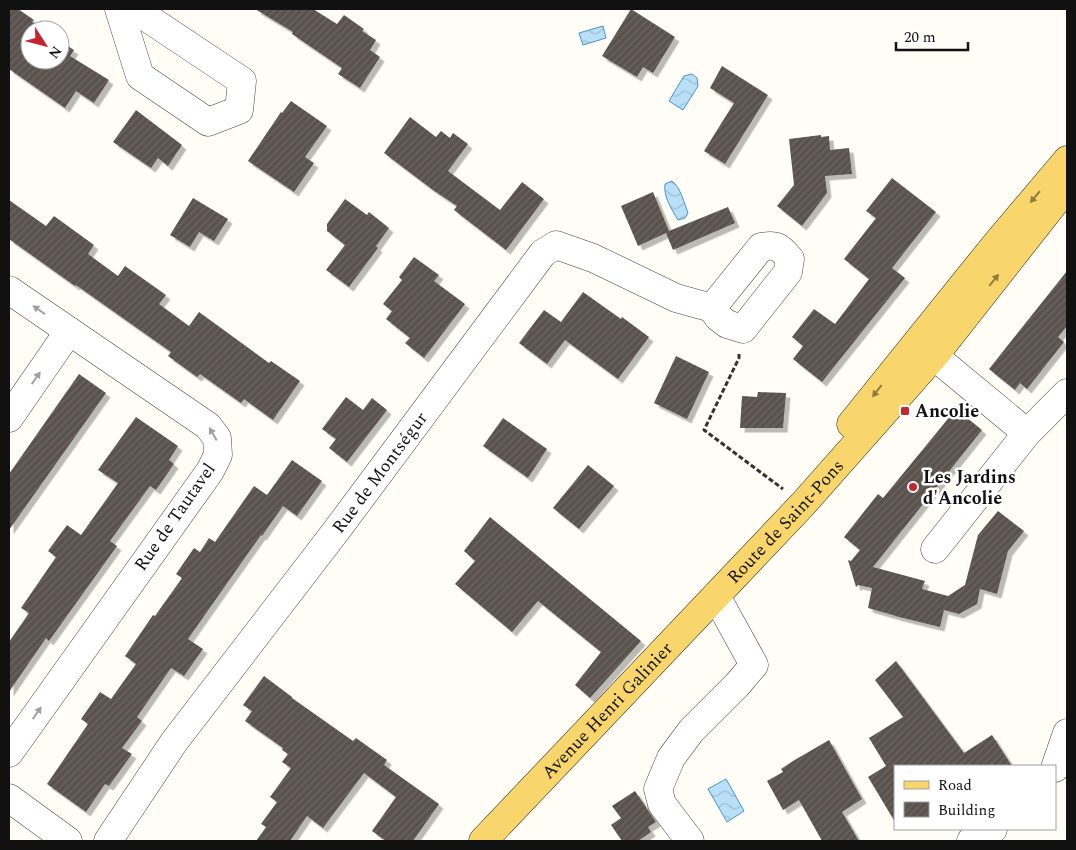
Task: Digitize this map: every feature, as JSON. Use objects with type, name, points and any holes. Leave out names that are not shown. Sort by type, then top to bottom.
[{"type":"main road","name":"Route de Saint-Pons","points":[[724,588],[803,504],[919,356],[996,244],[1067,160]]},
{"type":"main road","name":"Route de Saint-Pons","points":[[724,588],[794,497],[1067,187]]},
{"type":"main road","name":"Avenue Henri Galinier","points":[[483,841],[724,588]]},
{"type":"street","points":[[119,9],[140,76],[208,122],[239,110],[242,81],[134,9]]},
{"type":"street","name":"Rue de Montségur","points":[[108,841],[174,742],[336,531],[543,254],[556,245],[593,258],[676,298],[712,308],[718,317],[727,324],[743,329]]},
{"type":"street","points":[[712,308],[761,247],[772,245],[782,249],[790,259],[788,272],[743,329]]},
{"type":"street","name":"Rue de Tautavel","points":[[9,290],[208,426],[217,438],[218,455],[210,470],[9,753]]},
{"type":"street","points":[[9,418],[68,331]]},
{"type":"street","points":[[919,356],[1027,432]]},
{"type":"street","points":[[935,549],[1027,432],[1067,394]]},
{"type":"street","points":[[690,841],[662,804],[658,789],[671,758],[691,730],[737,685],[754,665],[724,588]]},
{"type":"street","points":[[1056,765],[1067,733]]},
{"type":"street","points":[[9,798],[68,841]]},
{"type":"street","points":[[970,841],[991,830]]},
{"type":"path","points":[[743,329],[739,358],[704,430],[794,497]]},
{"type":"water","points":[[603,26],[606,38],[583,45],[579,33]]},
{"type":"water","points":[[692,74],[697,78],[698,86],[683,110],[669,101],[684,76]]},
{"type":"water","points":[[672,181],[680,192],[688,213],[685,218],[678,220],[668,203],[665,193],[665,184]]},
{"type":"water","points":[[726,779],[744,811],[727,822],[708,789]]},
{"type":"building","points":[[9,9],[18,9],[34,20],[20,20],[20,70],[70,70],[70,56],[109,80],[94,103],[76,91],[65,108],[9,69]]},
{"type":"building","points":[[255,9],[313,9],[337,24],[344,15],[364,29],[362,31],[376,40],[370,50],[380,57],[360,88],[338,74],[342,68],[292,34],[293,32]]},
{"type":"building","points":[[631,9],[675,37],[653,73],[643,67],[637,77],[602,56]]},
{"type":"building","points":[[70,47],[74,50],[70,56]]},
{"type":"building","points":[[722,66],[768,95],[725,164],[704,151],[734,103],[710,88]]},
{"type":"building","points":[[291,101],[327,126],[305,157],[314,163],[294,192],[248,161],[281,112]]},
{"type":"building","points":[[136,110],[182,145],[168,166],[158,158],[151,168],[113,142]]},
{"type":"building","points":[[410,117],[436,137],[441,131],[450,138],[453,133],[468,144],[448,171],[500,210],[522,182],[544,199],[506,250],[454,210],[457,206],[384,153]]},
{"type":"building","points":[[821,135],[821,137],[829,136],[830,150],[849,148],[852,174],[825,176],[827,193],[802,226],[777,206],[794,185],[789,139]]},
{"type":"building","points":[[892,178],[936,212],[892,268],[905,278],[822,382],[793,359],[803,346],[792,337],[814,309],[835,324],[869,279],[844,259],[876,218],[866,211]]},
{"type":"building","points":[[653,192],[669,231],[728,207],[735,223],[673,250],[666,233],[638,246],[621,206]]},
{"type":"building","points":[[193,198],[228,219],[214,241],[199,232],[190,247],[170,235]]},
{"type":"building","points":[[345,199],[367,215],[369,212],[389,228],[376,246],[378,248],[349,287],[326,270],[345,245],[327,231],[327,224]]},
{"type":"building","points":[[9,200],[46,226],[54,216],[94,245],[88,254],[118,276],[125,266],[166,295],[159,304],[189,326],[199,312],[269,363],[271,361],[300,381],[273,420],[244,399],[241,403],[200,374],[197,377],[168,356],[171,352],[9,239]]},
{"type":"building","points":[[414,257],[439,275],[434,281],[465,304],[424,358],[405,343],[410,338],[386,319],[392,311],[383,304],[402,280],[399,277]]},
{"type":"building","points":[[1067,271],[1067,326],[1058,337],[1064,342],[1027,389],[1020,383],[1015,390],[989,369]]},
{"type":"building","points":[[583,292],[649,337],[618,379],[565,340],[547,364],[519,343],[544,310],[561,322]]},
{"type":"building","points":[[676,356],[709,372],[687,419],[654,403]]},
{"type":"building","points":[[79,374],[106,393],[9,530],[9,474]]},
{"type":"building","points":[[758,392],[786,393],[783,428],[740,428],[742,396],[757,397]]},
{"type":"building","points":[[346,397],[363,410],[372,398],[387,410],[347,462],[329,448],[336,439],[322,429]]},
{"type":"building","points":[[956,409],[982,430],[873,567],[925,581],[922,589],[948,596],[965,585],[978,535],[998,511],[1024,531],[1008,551],[997,594],[980,589],[977,604],[959,614],[944,610],[940,627],[868,608],[872,588],[858,585],[856,587],[848,560],[851,561],[860,550],[844,537],[878,494],[883,498]]},
{"type":"building","points":[[136,417],[178,446],[169,460],[174,464],[156,490],[150,486],[110,541],[117,546],[49,641],[46,638],[9,692],[9,642],[29,613],[21,608],[56,557],[48,551],[67,525],[81,535],[118,483],[98,470]]},
{"type":"building","points":[[503,418],[547,449],[528,478],[483,446]]},
{"type":"building","points":[[292,460],[322,481],[297,516],[283,506],[261,535],[188,639],[203,649],[184,676],[171,668],[137,717],[142,721],[122,748],[132,754],[109,786],[105,784],[86,812],[47,784],[88,724],[81,719],[100,692],[111,699],[136,664],[125,656],[153,615],[155,616],[182,578],[176,574],[194,548],[200,552],[209,538],[215,542],[254,486],[267,495]]},
{"type":"building","points":[[588,465],[614,486],[579,529],[553,508]]},
{"type":"building","points":[[490,517],[641,641],[590,698],[575,685],[601,652],[538,601],[512,632],[455,584],[475,561],[464,551]]},
{"type":"building","points":[[896,661],[964,753],[992,735],[1011,765],[894,765],[894,820],[868,777],[886,766],[869,738],[903,717],[875,680]]},
{"type":"building","points":[[264,676],[353,741],[356,738],[387,760],[384,765],[439,804],[413,841],[386,841],[372,831],[396,797],[364,773],[323,828],[307,816],[290,841],[256,841],[266,827],[261,824],[277,802],[270,797],[291,768],[282,762],[288,754],[282,750],[283,748],[245,721],[252,711],[243,705]]},
{"type":"building","points":[[829,740],[862,799],[842,812],[859,841],[822,841],[799,800],[783,810],[767,781],[783,772],[781,769],[793,761]]},
{"type":"building","points":[[635,791],[656,822],[648,827],[651,832],[638,841],[622,841],[611,825],[621,818],[612,806]]},
{"type":"place","name":"Ancolie","points":[[905,411]]},
{"type":"place","name":"Les Jardins d'Ancolie","points":[[913,487]]}]
